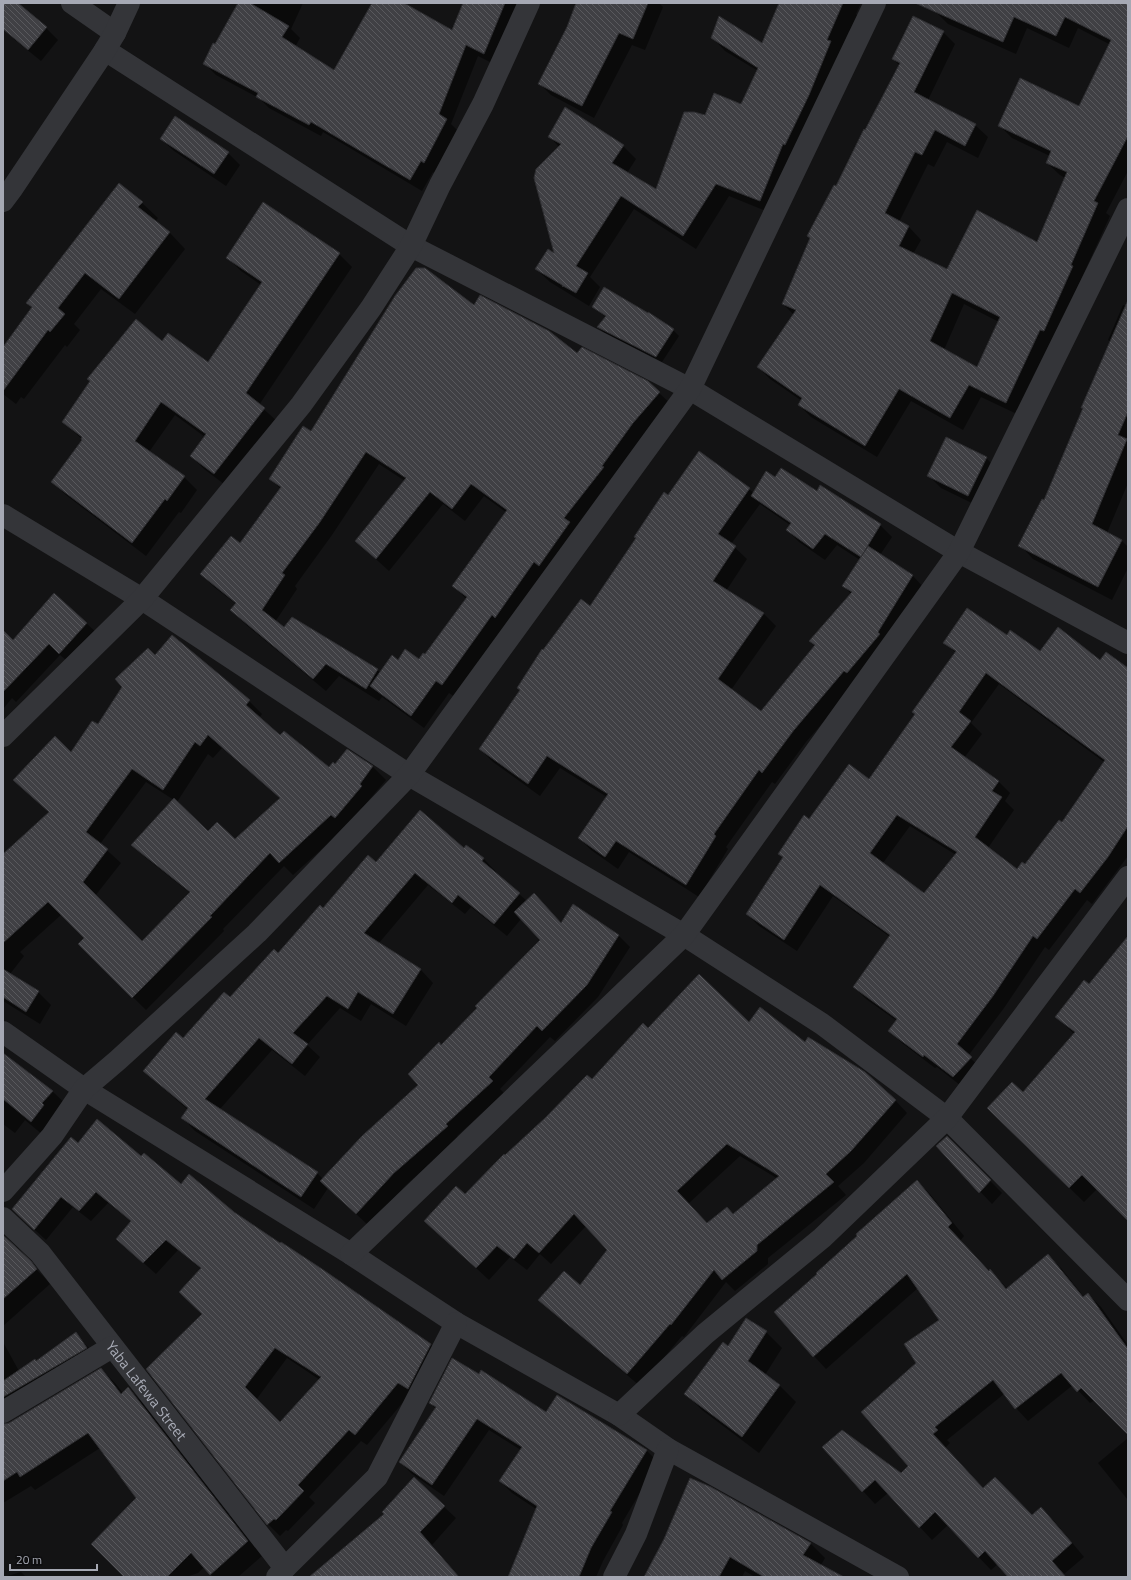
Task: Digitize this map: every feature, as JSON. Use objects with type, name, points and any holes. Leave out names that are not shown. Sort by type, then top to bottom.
[{"type":"street","points":[[72,3],[110,41],[411,246],[690,389],[959,552],[1128,643]]},
{"type":"street","points":[[3,200],[12,189],[110,41],[129,3]]},
{"type":"street","points":[[3,736],[142,600],[300,405],[371,308],[411,246],[440,185],[483,104],[529,3]]},
{"type":"street","points":[[3,1191],[52,1136],[84,1089],[118,1060],[257,933],[409,775],[690,389],[875,3]]},
{"type":"street","points":[[351,1254],[684,935],[959,552],[1128,209]]},
{"type":"street","points":[[3,515],[142,600],[409,775],[684,935],[822,1024],[947,1118],[1128,1300]]},
{"type":"street","points":[[619,1415],[705,1334],[822,1238],[947,1118],[1128,877]]},
{"type":"street","points":[[3,1032],[84,1089],[351,1254],[456,1323],[619,1415],[668,1450],[898,1577]]},
{"type":"street","name":"Yaba Lafewa Street","points":[[3,1218],[40,1253],[281,1572]]},
{"type":"street","points":[[281,1572],[377,1477],[456,1323]]},
{"type":"street","points":[[3,1412],[112,1347]]},
{"type":"street","points":[[614,1577],[636,1534],[668,1450]]},
{"type":"building","points":[[3,3],[18,3],[47,27],[28,50],[3,29]]},
{"type":"building","points":[[238,3],[250,3],[289,26],[282,37],[334,70],[372,3],[404,3],[452,30],[463,3],[505,3],[484,54],[466,45],[439,114],[447,119],[424,163],[421,161],[410,180],[311,122],[309,125],[256,97],[258,93],[203,64],[213,43],[215,44]]},
{"type":"building","points":[[576,3],[648,3],[633,39],[619,33],[582,106],[538,84],[567,27]]},
{"type":"building","points":[[779,3],[843,3],[827,40],[831,41],[809,95],[785,145],[783,144],[760,201],[716,184],[683,236],[621,196],[576,266],[588,273],[576,293],[563,287],[535,269],[548,249],[554,253],[534,178],[536,169],[561,144],[548,137],[565,107],[624,145],[612,163],[656,189],[684,112],[694,112],[705,115],[714,93],[741,104],[758,68],[711,38],[719,16],[762,43]]},
{"type":"building","points":[[915,3],[1128,3],[1128,136],[1094,201],[1098,203],[1071,265],[1073,266],[1044,331],[1040,330],[1006,403],[969,385],[950,418],[899,389],[865,446],[798,405],[802,398],[757,367],[796,310],[782,304],[810,238],[807,236],[834,185],[836,186],[864,129],[865,130],[900,63],[892,59],[913,16],[944,31],[914,92],[976,124],[965,146],[935,130],[922,155],[915,152],[885,213],[909,226],[899,246],[947,269],[977,210],[1037,242],[1067,172],[1046,163],[1051,151],[998,126],[1020,78],[1079,106],[1111,40],[1065,17],[1056,36],[1014,17],[1003,42]],"holes":[[[952,293],[1000,317],[977,367],[930,341]]]},
{"type":"building","points":[[175,116],[229,152],[214,174],[160,139]]},
{"type":"building","points":[[119,183],[143,202],[138,207],[170,232],[119,299],[85,273],[58,308],[65,314],[50,332],[48,330],[3,391],[3,347],[32,307],[26,303]]},
{"type":"building","points":[[263,202],[340,253],[246,393],[265,408],[214,474],[190,456],[206,434],[161,402],[135,441],[185,476],[167,501],[165,499],[132,543],[51,482],[82,440],[82,437],[62,422],[90,381],[87,379],[136,319],[162,341],[168,333],[208,362],[262,282],[226,258]]},
{"type":"building","points":[[416,268],[425,268],[474,305],[480,295],[549,331],[577,353],[582,347],[648,381],[660,392],[633,423],[602,466],[604,467],[564,518],[570,522],[539,566],[534,562],[495,618],[492,615],[442,685],[436,681],[411,716],[370,686],[392,655],[398,660],[405,649],[419,659],[423,653],[425,654],[467,597],[452,586],[507,510],[471,484],[452,509],[430,492],[376,559],[355,541],[406,478],[366,452],[320,522],[282,573],[285,575],[262,610],[284,627],[292,617],[378,669],[366,689],[326,664],[313,679],[230,610],[236,603],[200,574],[231,536],[240,543],[281,487],[269,479],[303,426],[311,431],[395,296]]},
{"type":"building","points":[[604,287],[648,312],[674,329],[656,357],[597,327],[606,316],[592,307]]},
{"type":"building","points":[[1128,300],[1128,412],[1118,435],[1127,439],[1092,524],[1122,540],[1098,587],[1018,546],[1042,499],[1044,500],[1083,408],[1081,408]]},
{"type":"building","points":[[946,437],[987,457],[968,496],[927,476]]},
{"type":"building","points":[[699,451],[750,488],[718,534],[736,546],[713,581],[764,613],[718,679],[761,711],[815,645],[809,641],[852,592],[842,586],[868,546],[913,575],[878,632],[880,634],[847,673],[844,671],[794,730],[762,773],[759,770],[714,834],[716,836],[686,885],[616,841],[605,857],[578,838],[608,794],[547,756],[528,784],[479,749],[520,690],[517,688],[542,649],[543,650],[581,599],[590,606],[636,538],[634,537],[664,492],[668,495]]},
{"type":"building","points":[[781,468],[817,491],[820,485],[881,524],[861,557],[825,534],[813,549],[786,530],[791,523],[751,496],[766,471],[775,477]]},
{"type":"building","points":[[54,593],[87,623],[59,654],[49,644],[3,692],[3,630],[13,640]]},
{"type":"building","points":[[967,608],[1007,635],[1010,630],[1040,651],[1058,627],[1100,660],[1106,652],[1128,668],[1128,826],[1108,857],[1080,893],[1075,889],[1037,939],[1033,936],[993,996],[957,1044],[972,1057],[953,1077],[924,1055],[923,1057],[888,1031],[897,1019],[853,987],[890,935],[820,885],[784,940],[746,914],[783,857],[778,854],[804,815],[809,819],[849,764],[869,779],[915,714],[912,712],[956,651],[943,643]],"holes":[[[986,673],[1105,760],[1062,822],[1059,820],[1025,864],[1022,862],[1017,869],[975,837],[1002,797],[992,791],[999,781],[951,747],[971,721],[959,712]],[[897,815],[957,852],[924,893],[870,853]]]},
{"type":"building","points":[[172,635],[250,700],[246,705],[280,735],[284,731],[329,767],[333,762],[335,764],[347,749],[373,766],[360,784],[362,786],[335,818],[331,815],[279,863],[270,853],[210,916],[212,917],[132,998],[78,944],[84,938],[48,902],[3,943],[3,854],[49,812],[13,780],[55,736],[71,752],[92,721],[98,724],[122,687],[115,679],[148,648],[155,655]],"holes":[[[208,735],[280,798],[235,839],[217,822],[208,831],[174,798],[131,845],[190,892],[142,941],[83,882],[108,849],[86,832],[132,769],[163,790],[195,742],[200,746]]]},
{"type":"building","points":[[420,810],[464,848],[466,845],[484,858],[482,861],[520,893],[494,924],[458,895],[452,903],[415,873],[364,933],[421,969],[393,1014],[358,992],[348,1009],[327,996],[293,1033],[308,1044],[292,1064],[259,1038],[205,1099],[318,1172],[301,1197],[181,1118],[188,1108],[143,1071],[176,1032],[183,1038],[224,992],[230,997],[274,949],[278,953],[320,905],[323,908],[368,855],[376,862]]},
{"type":"building","points":[[534,893],[561,923],[573,904],[619,935],[587,985],[542,1031],[537,1026],[489,1077],[493,1081],[446,1124],[448,1126],[394,1173],[356,1214],[320,1181],[362,1136],[418,1085],[408,1074],[439,1042],[441,1045],[477,1008],[475,1006],[540,940],[514,912]]},
{"type":"building","points":[[1128,936],[1128,1221],[1082,1175],[1069,1188],[987,1108],[1012,1082],[1023,1092],[1075,1032],[1055,1017],[1084,980],[1089,984]]},
{"type":"building","points":[[3,969],[39,991],[26,1012],[3,997]]},
{"type":"building","points":[[699,974],[749,1022],[760,1007],[805,1042],[808,1037],[865,1072],[896,1100],[851,1151],[826,1174],[834,1182],[757,1245],[757,1251],[722,1280],[714,1270],[671,1325],[670,1324],[627,1374],[538,1300],[564,1271],[580,1285],[607,1250],[574,1214],[539,1253],[527,1243],[514,1259],[497,1246],[476,1268],[424,1221],[456,1186],[465,1194],[504,1154],[505,1155],[545,1118],[587,1075],[592,1079],[643,1023],[648,1028]],"holes":[[[727,1144],[779,1176],[733,1214],[727,1207],[707,1223],[677,1191]]]},
{"type":"building","points":[[3,1053],[53,1091],[42,1103],[44,1105],[31,1122],[3,1099]]},
{"type":"building","points":[[97,1119],[141,1156],[144,1153],[181,1184],[189,1174],[234,1212],[322,1269],[431,1344],[408,1389],[398,1383],[355,1435],[349,1430],[298,1485],[304,1491],[276,1520],[274,1519],[267,1525],[146,1369],[202,1314],[179,1292],[201,1268],[166,1240],[143,1263],[116,1239],[131,1221],[96,1192],[79,1211],[61,1197],[34,1230],[12,1209],[71,1137],[78,1143]],"holes":[[[275,1348],[321,1377],[280,1422],[245,1387]]]},
{"type":"building","points":[[947,1136],[991,1180],[979,1193],[936,1146]]},
{"type":"building","points":[[917,1180],[952,1223],[948,1227],[989,1271],[990,1269],[1006,1289],[1048,1254],[1083,1297],[1088,1293],[1128,1349],[1128,1435],[1081,1388],[1077,1392],[1061,1373],[1015,1409],[993,1380],[935,1427],[938,1430],[933,1434],[983,1488],[995,1477],[1032,1515],[1041,1507],[1072,1543],[1052,1561],[1066,1577],[1008,1577],[985,1551],[978,1558],[935,1512],[919,1528],[875,1480],[862,1492],[822,1447],[842,1430],[901,1473],[908,1466],[861,1412],[916,1363],[904,1344],[939,1320],[907,1274],[813,1357],[774,1312],[857,1236],[856,1234]]},
{"type":"building","points":[[3,1235],[31,1261],[37,1269],[3,1299]]},
{"type":"building","points":[[746,1318],[767,1331],[748,1361],[780,1385],[742,1437],[684,1394],[723,1342],[728,1346]]},
{"type":"building","points":[[76,1332],[87,1348],[3,1397],[3,1381],[35,1359],[36,1361]]},
{"type":"building","points":[[452,1358],[479,1374],[481,1370],[546,1412],[557,1395],[647,1450],[610,1511],[612,1512],[591,1548],[579,1577],[508,1577],[537,1506],[499,1481],[522,1447],[477,1419],[432,1485],[399,1462],[436,1407],[429,1403]]},
{"type":"building","points":[[101,1368],[121,1394],[128,1387],[248,1541],[210,1575],[191,1553],[167,1577],[124,1577],[91,1544],[136,1498],[88,1433],[20,1477],[17,1472],[3,1481],[3,1424],[9,1423]]},
{"type":"building","points":[[414,1477],[445,1506],[420,1532],[459,1577],[309,1577],[384,1514],[382,1512]]},
{"type":"building","points":[[690,1478],[711,1487],[811,1543],[803,1555],[844,1577],[764,1577],[730,1557],[719,1577],[644,1577],[664,1539]]}]
